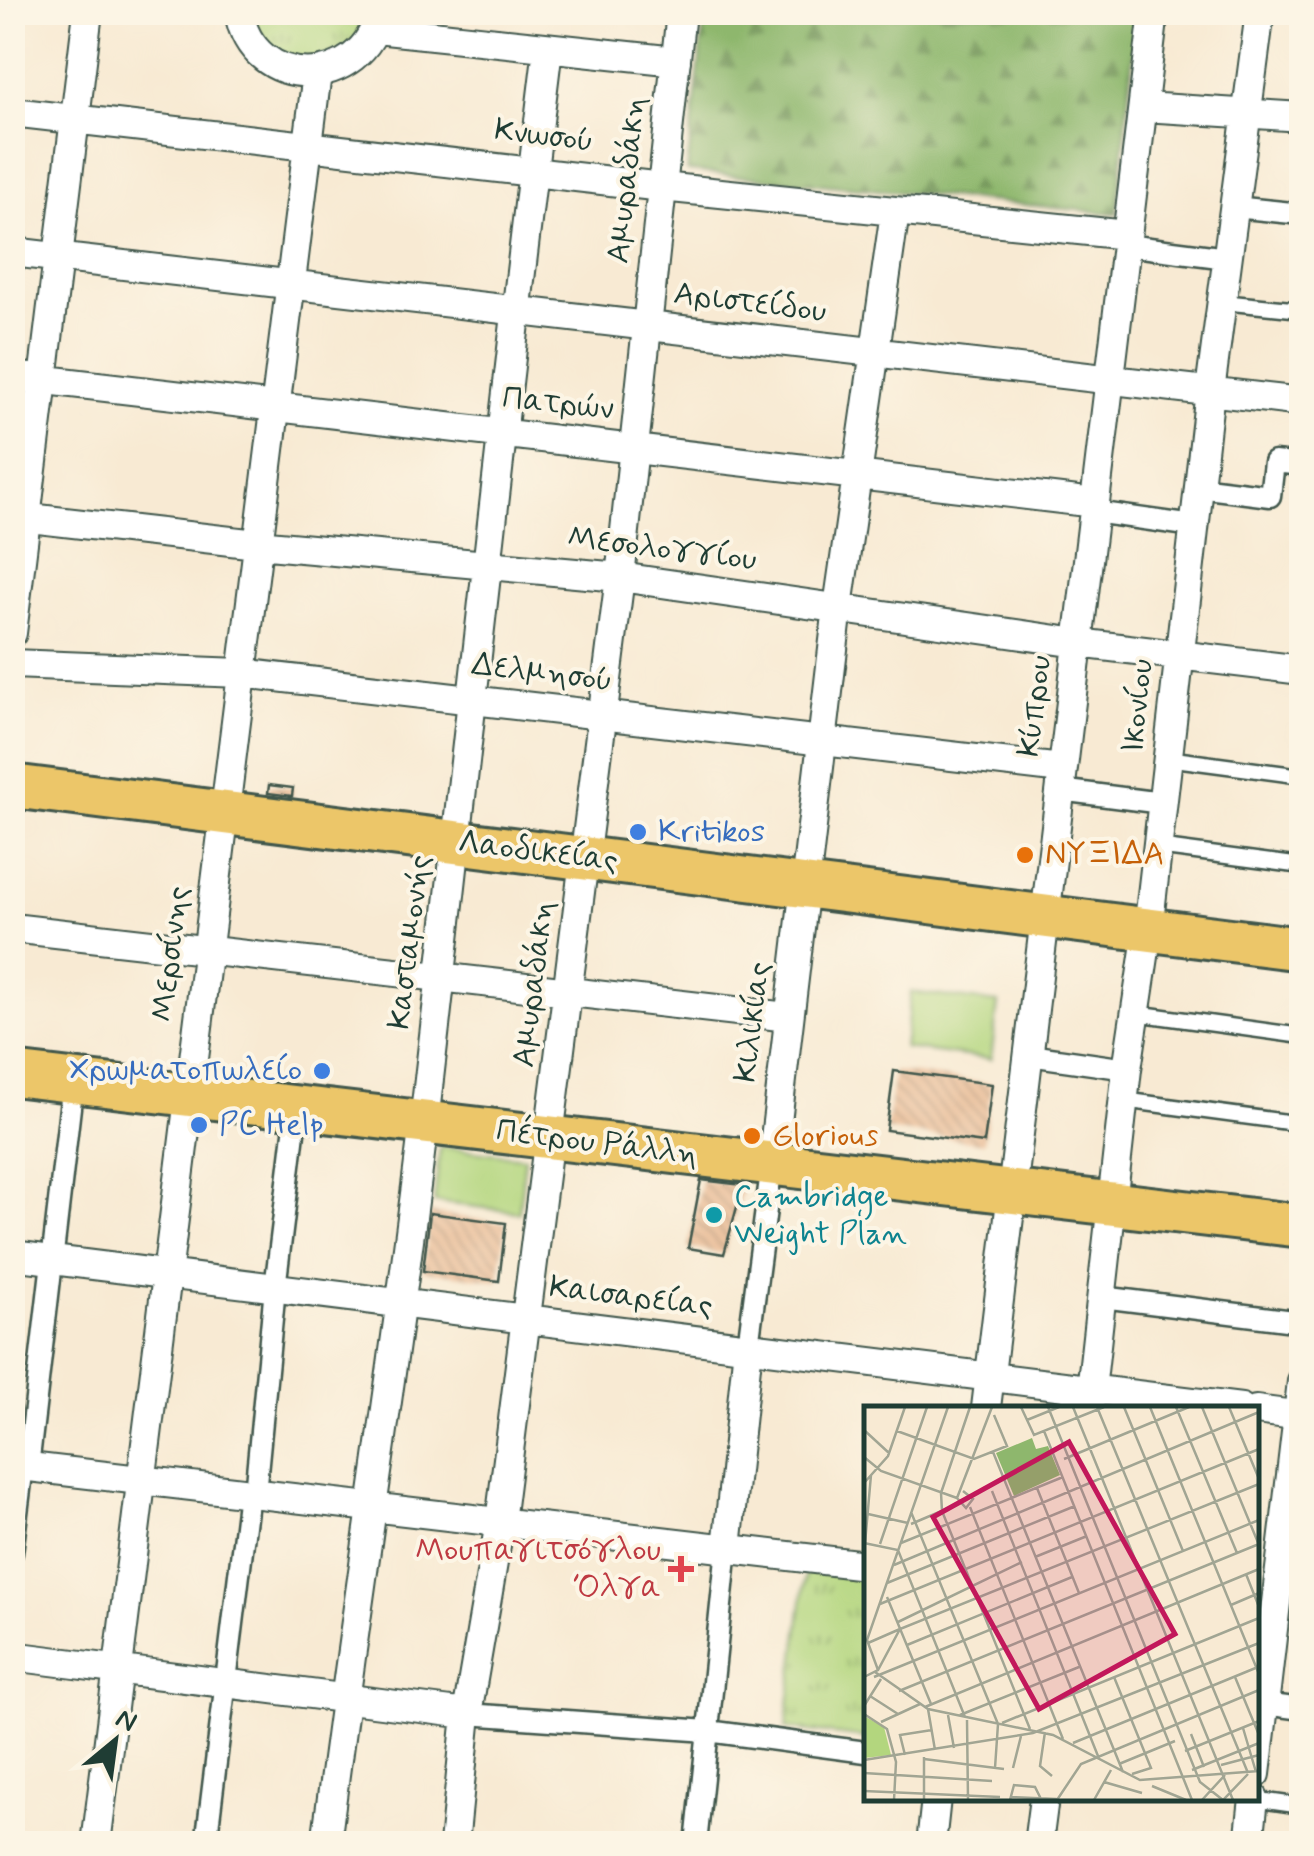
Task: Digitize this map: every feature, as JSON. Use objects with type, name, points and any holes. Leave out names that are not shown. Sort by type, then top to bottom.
[{"type":"main road","name":"Λαοδικείας","points":[[12,786],[246,809],[457,842],[1302,949]]},
{"type":"main road","name":"Πέτρου Ράλλη","points":[[12,1074],[1302,1226]]},
{"type":"street","points":[[12,634],[19,517],[43,379],[88,12]]},
{"type":"street","points":[[240,12],[247,36],[269,60],[300,73],[336,69],[353,60],[367,46],[378,21],[548,48],[676,61]]},
{"type":"street","name":"Αμυραδάκη","points":[[454,1844],[466,1714],[500,1522],[620,577],[681,12]]},
{"type":"street","name":"Κύπρου","points":[[986,1406],[1154,12]]},
{"type":"street","name":"Ικονίου","points":[[1090,1400],[1126,1069],[1148,930],[1210,391],[1260,12]]},
{"type":"street","name":"Κασταμονής","points":[[326,1844],[424,1123],[548,48]]},
{"type":"street","name":"Μερσίνης","points":[[96,1844],[206,952],[246,809],[240,673],[317,73]]},
{"type":"street","points":[[1143,106],[1302,117]]},
{"type":"street","name":"Κνωσού","points":[[12,112],[1127,240]]},
{"type":"street","points":[[1234,208],[1302,214]]},
{"type":"street","name":"Κιλικίας","points":[[696,1844],[748,1346],[825,742],[838,607],[895,212]]},
{"type":"street","points":[[1127,240],[1227,258]]},
{"type":"street","name":"Αριστείδου","points":[[12,252],[1302,402]]},
{"type":"street","name":"Πατρών","points":[[12,376],[633,448],[1095,507]]},
{"type":"street","points":[[1199,487],[1270,496],[1274,462],[1302,465]]},
{"type":"street","points":[[1095,507],[1194,526]]},
{"type":"street","name":"Μεσολογγίου","points":[[19,517],[257,544],[620,577],[1078,643],[1302,670]]},
{"type":"street","name":"Δελμησού","points":[[12,664],[240,673],[825,742],[1061,780]]},
{"type":"street","points":[[1061,780],[1162,803]]},
{"type":"street","points":[[12,928],[788,1018]]},
{"type":"street","points":[[1029,1054],[1126,1069]]},
{"type":"street","points":[[12,1553],[73,1082]]},
{"type":"street","points":[[206,1844],[298,1108]]},
{"type":"street","name":"Καισαρείας","points":[[12,1255],[990,1377],[1090,1400],[1204,1406]]},
{"type":"street","points":[[1102,1298],[1302,1322]]},
{"type":"street","points":[[1302,1382],[1295,1486],[1278,1613],[1260,1704],[1302,1708]]},
{"type":"street","points":[[1259,1410],[1299,1416]]},
{"type":"street","points":[[21,1466],[864,1565]]},
{"type":"street","points":[[12,1656],[466,1714],[708,1731],[864,1752]]},
{"type":"street","points":[[931,1844],[936,1801]]},
{"type":"street","points":[[1038,1844],[1044,1801]]},
{"type":"street","points":[[1248,1844],[1251,1801]]},
{"type":"lane","points":[[1222,302],[1302,310]]},
{"type":"lane","points":[[1167,758],[1302,776]]},
{"type":"lane","points":[[1157,847],[1302,866]]},
{"type":"lane","points":[[1134,1013],[1302,1036]]},
{"type":"lane","points":[[1123,1100],[1302,1124]]},
{"type":"lane","points":[[1259,1800],[1302,1806]]},
{"type":"green space","points":[[247,13],[371,13],[358,42],[305,65],[267,49]]},
{"type":"green space","points":[[705,13],[1137,13],[1117,214],[687,171]]},
{"type":"green space","points":[[911,992],[998,1003],[991,1059],[904,1048]]},
{"type":"green space","points":[[440,1147],[525,1157],[519,1212],[434,1202]]},
{"type":"green space","points":[[806,1570],[864,1577],[864,1738],[786,1728]]},
{"type":"building","points":[[269,785],[293,788],[292,796],[268,793]]},
{"type":"building","points":[[894,1071],[992,1084],[984,1143],[886,1130]]},
{"type":"building","name":"Cambridge Weight Plan","points":[[701,1180],[743,1185],[724,1254],[688,1248]]},
{"type":"building","points":[[430,1213],[506,1223],[499,1281],[423,1271]]},
{"type":"place","name":"Kritikos","points":[[638,832]]},
{"type":"place","name":"ΝΥΞΙΔΑ","points":[[1025,855]]},
{"type":"place","name":"Χρωματοπωλείο","points":[[322,1071]]},
{"type":"place","name":"PC Help","points":[[199,1125]]},
{"type":"place","name":"Glorious","points":[[752,1136]]},
{"type":"place","name":"Cambridge Weight Plan","points":[[714,1215]]},
{"type":"place","name":"Μουπαγιτσόγλου Όλγα","points":[[681,1569]]}]
